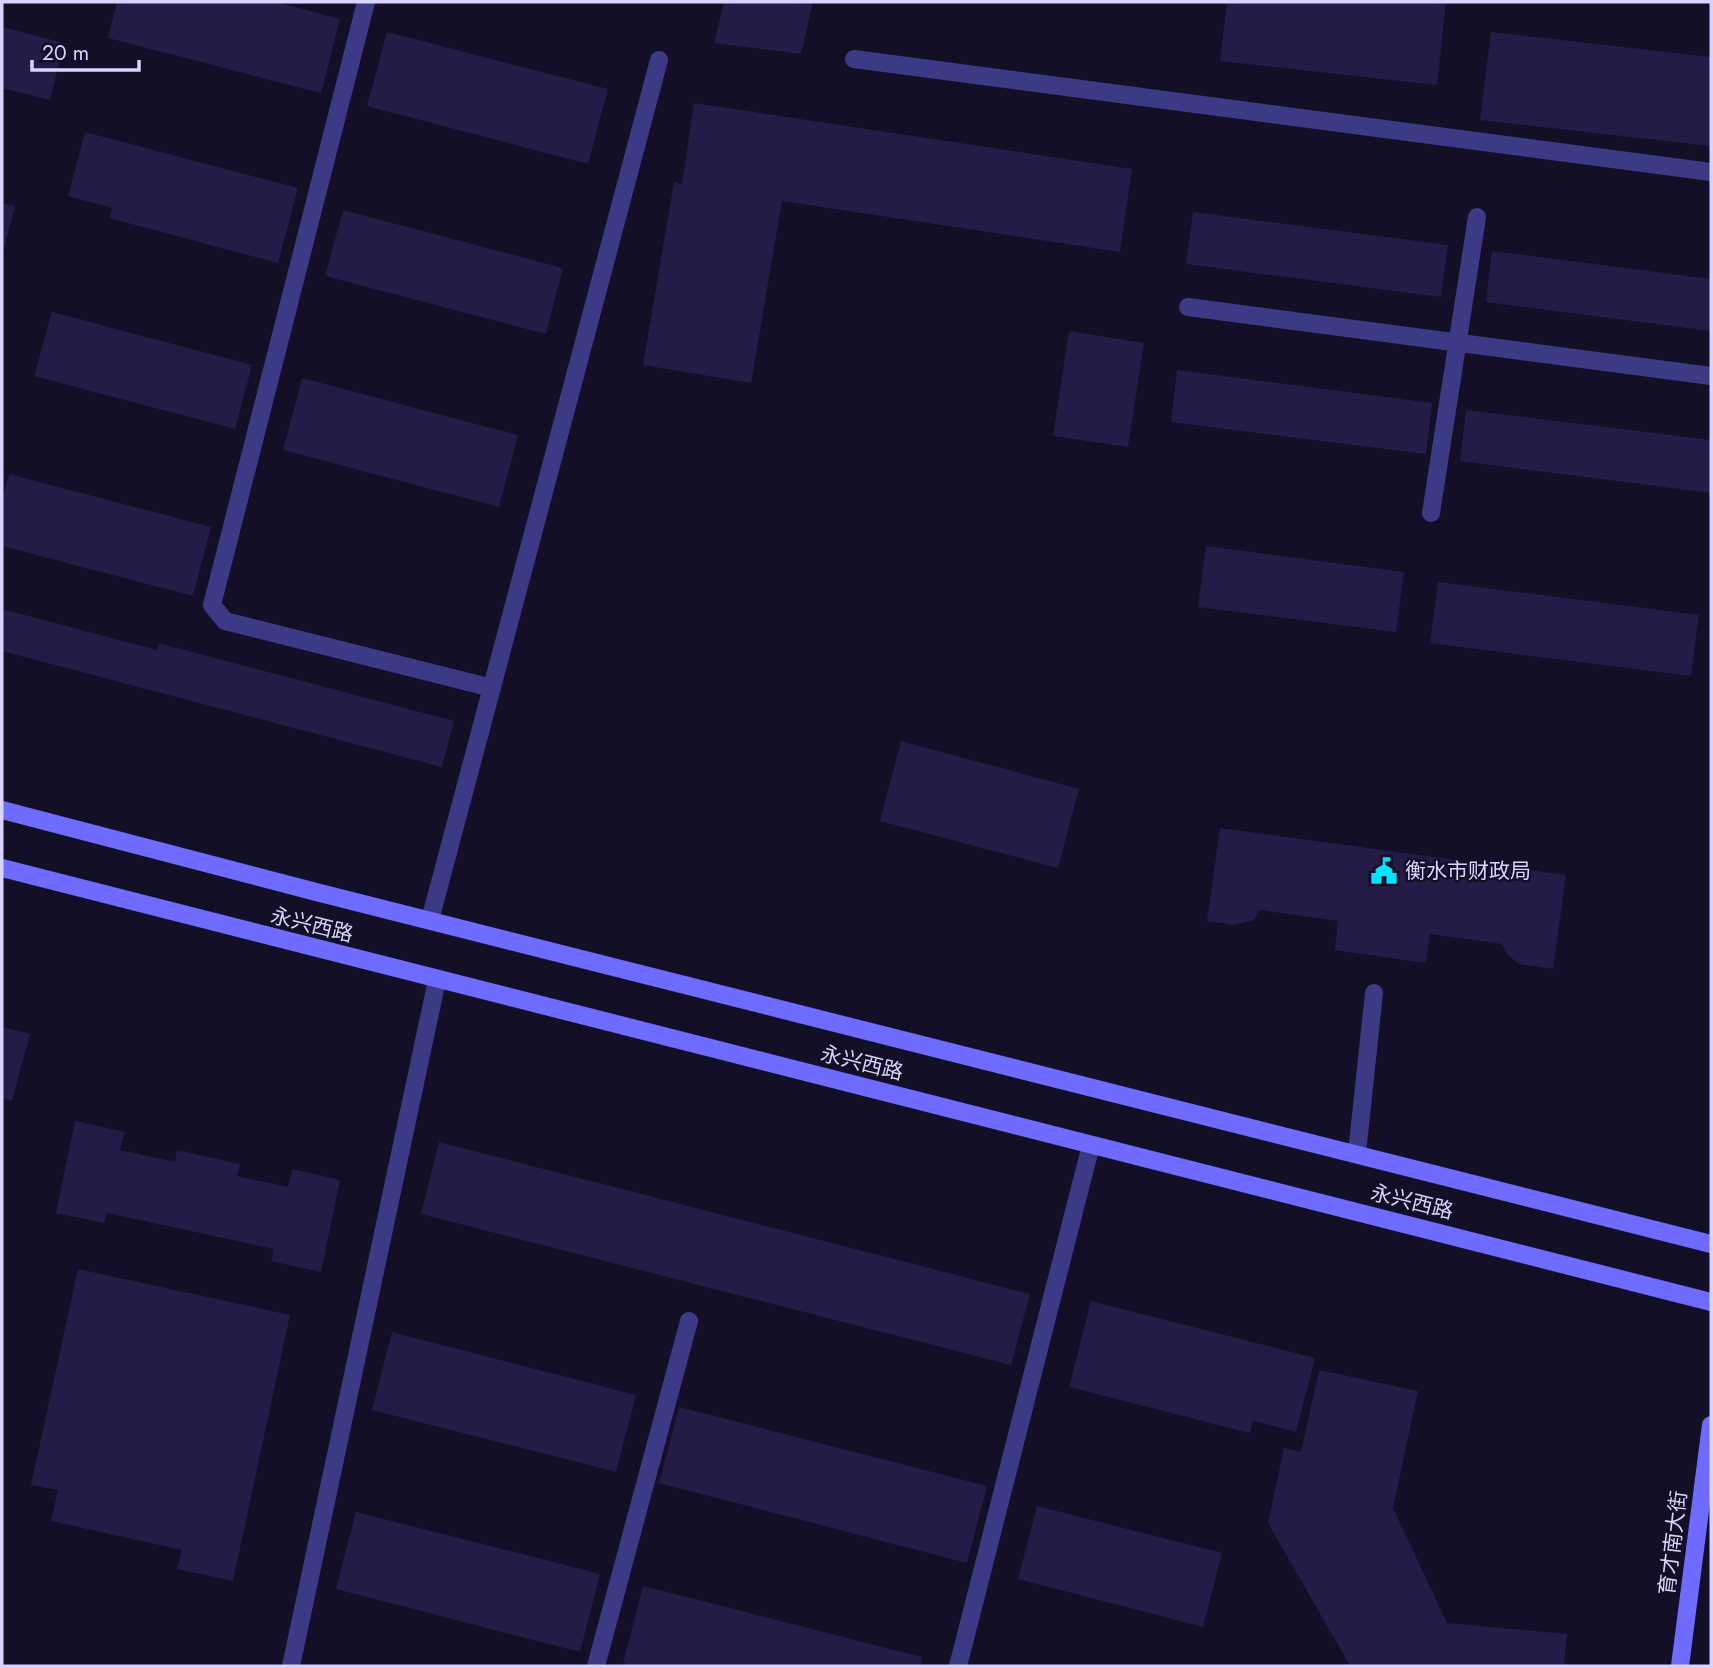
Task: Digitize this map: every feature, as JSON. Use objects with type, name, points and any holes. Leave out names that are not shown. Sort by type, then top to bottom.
[{"type":"main road","name":"永兴西路","points":[[2,810],[1711,1244]]},
{"type":"main road","name":"永兴西路","points":[[2,868],[1711,1302]]},
{"type":"main road","name":"育才南大街","points":[[1680,1666],[1711,1425]]},
{"type":"street","points":[[366,2],[212,605],[225,621],[492,688]]},
{"type":"street","points":[[854,59],[1711,173]]},
{"type":"street","points":[[430,920],[659,60]]},
{"type":"street","points":[[1431,513],[1477,216]]},
{"type":"street","points":[[1188,307],[1711,376]]},
{"type":"street","points":[[291,1666],[438,980]]},
{"type":"street","points":[[1357,1153],[1374,993]]},
{"type":"street","points":[[958,1666],[1091,1144]]},
{"type":"street","points":[[596,1666],[689,1321]]},
{"type":"building","points":[[117,2],[276,2],[340,19],[321,93],[108,38]]},
{"type":"building","points":[[724,2],[813,2],[801,54],[714,43]]},
{"type":"building","points":[[1227,2],[1446,2],[1437,85],[1220,61]]},
{"type":"building","points":[[2,27],[64,43],[50,100],[2,88]]},
{"type":"building","points":[[387,32],[608,89],[588,164],[367,106]]},
{"type":"building","points":[[1491,32],[1711,57],[1711,146],[1480,120]]},
{"type":"building","points":[[694,103],[1132,169],[1120,252],[782,201],[751,383],[643,365],[674,182],[682,184]]},
{"type":"building","points":[[85,132],[298,188],[278,263],[109,218],[112,208],[68,196]]},
{"type":"building","points":[[2,203],[15,206],[3,252],[2,252]]},
{"type":"building","points":[[343,210],[563,268],[546,334],[325,276]]},
{"type":"building","points":[[1193,212],[1448,245],[1441,297],[1186,264]]},
{"type":"building","points":[[1492,251],[1711,279],[1711,331],[1486,302]]},
{"type":"building","points":[[52,312],[252,365],[235,429],[34,376]]},
{"type":"building","points":[[1069,331],[1144,343],[1128,447],[1053,436]]},
{"type":"building","points":[[1177,370],[1432,403],[1426,454],[1171,422]]},
{"type":"building","points":[[302,378],[518,435],[499,507],[283,450]]},
{"type":"building","points":[[1466,410],[1711,440],[1711,493],[1460,461]]},
{"type":"building","points":[[9,474],[211,527],[193,596],[2,546],[2,501]]},
{"type":"building","points":[[1206,546],[1404,572],[1396,632],[1198,607]]},
{"type":"building","points":[[1438,582],[1699,615],[1691,676],[1430,643]]},
{"type":"building","points":[[2,609],[157,650],[158,643],[454,721],[442,767],[2,651]]},
{"type":"building","points":[[901,741],[1079,789],[1058,868],[880,821]]},
{"type":"building","points":[[1220,828],[1566,875],[1553,969],[1519,964],[1508,955],[1502,944],[1430,934],[1426,963],[1335,950],[1338,921],[1260,910],[1254,920],[1234,925],[1207,921]]},
{"type":"building","points":[[2,1027],[30,1034],[12,1101],[2,1098]]},
{"type":"building","points":[[75,1121],[125,1132],[120,1150],[175,1162],[177,1150],[240,1164],[237,1176],[288,1187],[292,1169],[340,1180],[321,1272],[271,1261],[274,1249],[107,1213],[104,1223],[56,1213]]},
{"type":"building","points":[[439,1142],[1030,1294],[1011,1365],[421,1214]]},
{"type":"building","points":[[78,1269],[290,1315],[233,1581],[177,1569],[182,1550],[51,1521],[58,1490],[31,1485]]},
{"type":"building","points":[[1091,1301],[1315,1358],[1296,1432],[1253,1421],[1250,1433],[1069,1387]]},
{"type":"building","points":[[392,1332],[636,1395],[616,1472],[372,1410]]},
{"type":"building","points":[[1319,1370],[1418,1391],[1393,1508],[1447,1623],[1567,1634],[1564,1666],[1350,1666],[1268,1523],[1284,1448],[1301,1452]]},
{"type":"building","points":[[679,1407],[987,1486],[967,1563],[659,1483]]},
{"type":"building","points":[[1037,1506],[1222,1553],[1203,1627],[1018,1579]]},
{"type":"building","points":[[356,1512],[600,1574],[580,1652],[336,1589]]},
{"type":"building","points":[[643,1586],[922,1657],[920,1666],[637,1666],[623,1663]]},
{"type":"place","name":"衡水市财政局","points":[[1384,871]]}]
